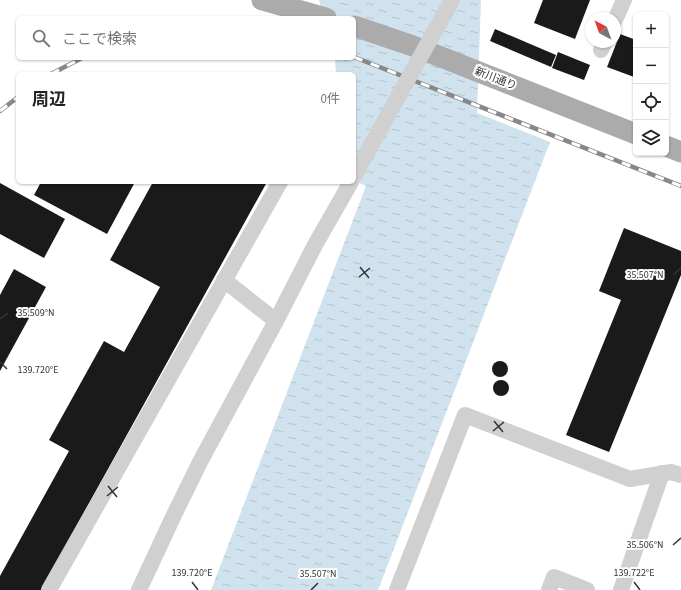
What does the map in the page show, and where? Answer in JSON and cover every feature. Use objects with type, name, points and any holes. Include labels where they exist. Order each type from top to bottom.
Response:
[{"type":"main road","points":[[262,0],[320,16]]},
{"type":"main road","name":"新川通り","points":[[356,27],[413,46],[633,133]]},
{"type":"main road","points":[[669,147],[681,152]]},
{"type":"lane","points":[[356,172],[452,0]]},
{"type":"lane","points":[[619,12],[624,0]]},
{"type":"lane","points":[[49,590],[279,184]]},
{"type":"lane","points":[[139,590],[186,490],[315,245],[349,184]]},
{"type":"lane","points":[[224,280],[276,321]]},
{"type":"lane","points":[[398,590],[465,415],[630,479],[671,472],[681,475]]},
{"type":"lane","points":[[621,590],[662,473]]},
{"type":"lane","points":[[549,590],[554,577],[587,590]]},
{"type":"water","points":[[319,0],[481,0],[477,113],[550,142],[378,590],[211,590],[366,186],[356,182],[356,72],[336,72],[335,60],[356,60],[356,16],[324,16]]},
{"type":"building","points":[[543,0],[590,0],[575,39],[534,23]]},
{"type":"building","points":[[495,29],[556,55],[551,67],[490,41]]},
{"type":"building","points":[[621,34],[633,39],[633,77],[607,67],[614,48],[621,48]]},
{"type":"building","points":[[558,52],[590,65],[584,80],[552,68]]},
{"type":"building","points":[[0,183],[65,219],[44,258],[0,234]]},
{"type":"building","points":[[40,184],[134,184],[107,234],[34,195]]},
{"type":"building","points":[[152,184],[266,184],[41,590],[0,590],[0,576],[69,451],[49,440],[104,341],[124,352],[160,287],[110,260]]},
{"type":"building","points":[[624,228],[681,251],[681,275],[609,452],[566,435],[621,300],[599,291]]},
{"type":"building","points":[[14,269],[46,287],[0,371],[0,295]]},
{"type":"building","points":[[500,361],[506,363],[508,369],[506,375],[500,377],[494,375],[492,369],[494,363]]},
{"type":"building","points":[[501,380],[507,382],[509,388],[507,394],[501,396],[495,394],[493,388],[495,382]]},
{"type":"railway","points":[[356,58],[681,186]]},
{"type":"railway","points":[[55,72],[78,60]]},
{"type":"railway","points":[[0,111],[16,99]]}]
